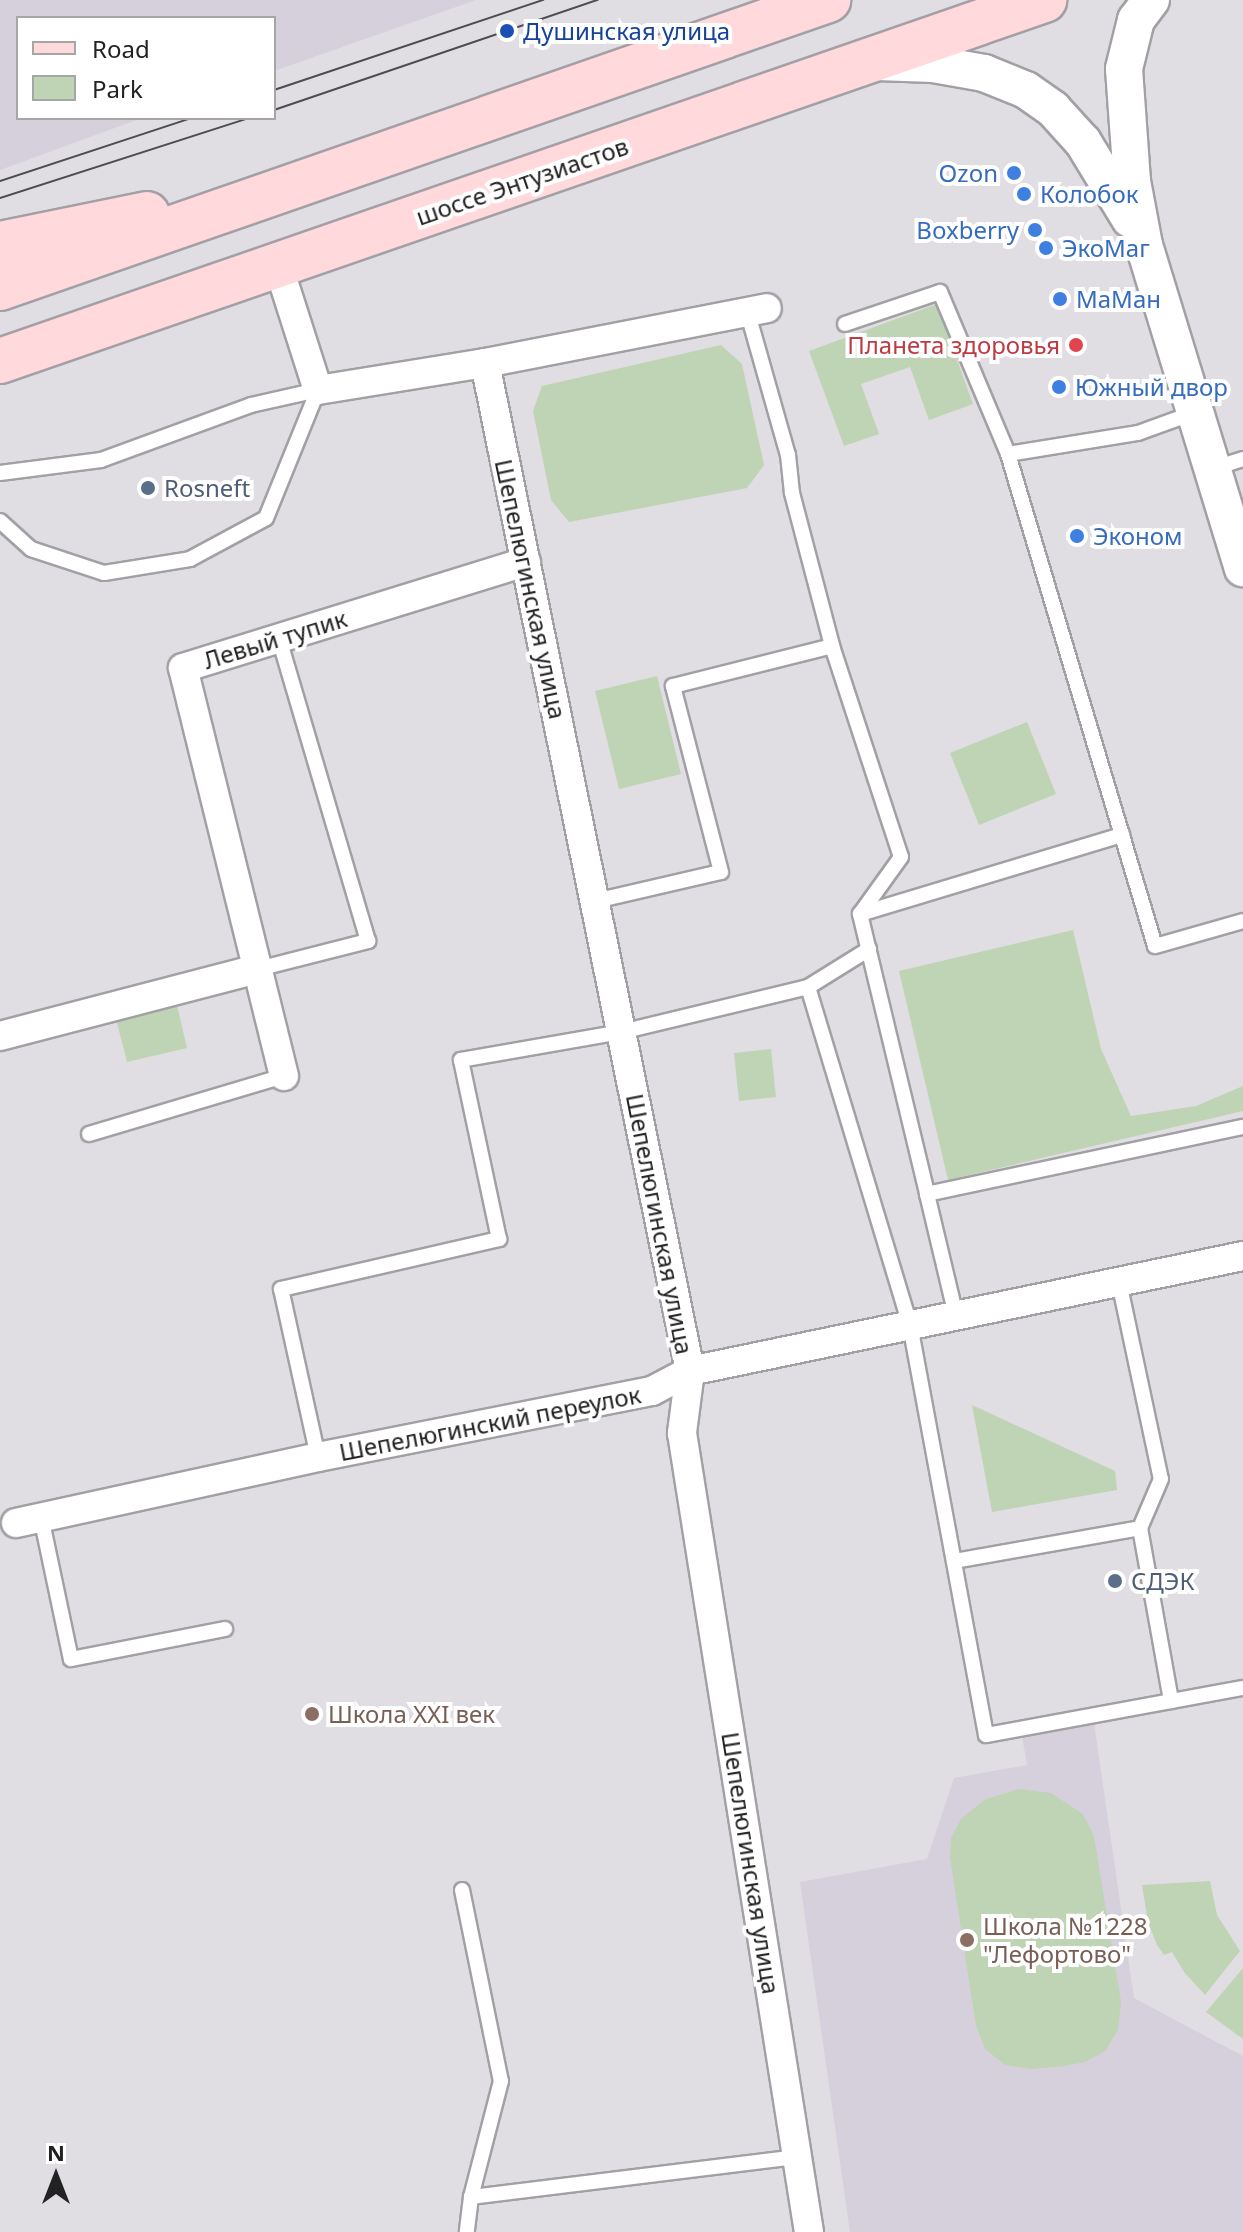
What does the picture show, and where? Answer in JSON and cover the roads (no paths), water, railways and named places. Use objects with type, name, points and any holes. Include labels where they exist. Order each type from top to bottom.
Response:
[{"type":"main road","points":[[0,288],[828,0]]},
{"type":"main road","name":"шоссе Энтузиастов","points":[[0,361],[1044,0]]},
{"type":"main road","points":[[0,244],[280,190]]},
{"type":"street","points":[[1151,0],[1136,20],[1124,69],[1125,128],[1144,245],[1196,412],[1229,464],[1243,568]]},
{"type":"street","points":[[867,62],[933,64],[984,73],[1026,90],[1053,109],[1083,142],[1113,186],[1144,245]]},
{"type":"street","points":[[278,265],[318,390],[485,363],[758,311]]},
{"type":"street","name":"Шепелюгинская улица","points":[[485,363],[690,1371],[682,1433],[809,2232]]},
{"type":"street","name":"Левый тупик","points":[[284,1076],[183,668],[526,562]]},
{"type":"street","points":[[0,1036],[258,969]]},
{"type":"street","name":"Шепелюгинский переулок","points":[[28,1520],[318,1457],[652,1391],[690,1371],[1243,1256]]},
{"type":"lane","points":[[845,324],[940,292],[1008,454],[1155,946],[1243,921]]},
{"type":"lane","points":[[758,311],[788,455],[792,493],[832,646],[901,857],[860,914]]},
{"type":"lane","points":[[0,473],[101,460],[251,405],[318,390]]},
{"type":"lane","points":[[0,521],[31,549],[104,573],[190,559],[266,518],[318,390]]},
{"type":"lane","points":[[1008,454],[1138,433],[1196,412]]},
{"type":"lane","points":[[258,969],[368,941],[279,638]]},
{"type":"lane","points":[[595,901],[721,872],[673,686],[832,646]]},
{"type":"lane","points":[[860,914],[1122,835]]},
{"type":"lane","points":[[860,914],[956,1316]]},
{"type":"lane","points":[[318,1457],[281,1289],[499,1239],[461,1060],[621,1032],[808,987],[869,949]]},
{"type":"lane","points":[[808,987],[910,1325],[986,1735],[1243,1688]]},
{"type":"lane","points":[[89,1134],[284,1076]]},
{"type":"lane","points":[[927,1194],[1243,1127]]},
{"type":"lane","points":[[1119,1282],[1161,1479],[1140,1528],[1171,1701]]},
{"type":"lane","points":[[28,1520],[71,1659],[225,1629]]},
{"type":"lane","points":[[955,1561],[1140,1528]]},
{"type":"lane","points":[[462,1890],[501,2081],[471,2197],[467,2232]]},
{"type":"lane","points":[[471,2197],[797,2157]]},
{"type":"tram line","points":[[276,89],[543,0]]},
{"type":"tram line","points":[[276,109],[598,0]]},
{"type":"tram line","points":[[0,181],[186,120]]},
{"type":"tram line","points":[[0,198],[243,120]]},
{"type":"place","name":"Душинская улица","points":[[507,31]]},
{"type":"place","name":"Ozon","points":[[1014,173]]},
{"type":"place","name":"Колобок","points":[[1024,194]]},
{"type":"place","name":"Boxberry","points":[[1035,230]]},
{"type":"place","name":"ЭкоМаг","points":[[1046,248]]},
{"type":"place","name":"МаМан","points":[[1060,299]]},
{"type":"place","name":"Планета здоровья","points":[[1076,345]]},
{"type":"place","name":"Южный двор","points":[[1059,387]]},
{"type":"place","name":"Rosneft","points":[[148,488]]},
{"type":"place","name":"Эконом","points":[[1077,536]]},
{"type":"place","name":"СДЭК","points":[[1115,1581]]},
{"type":"place","name":"Школа XXI век","points":[[312,1714]]},
{"type":"place","name":"Школа №1228 \"Лефортово\"","points":[[967,1940]]}]
